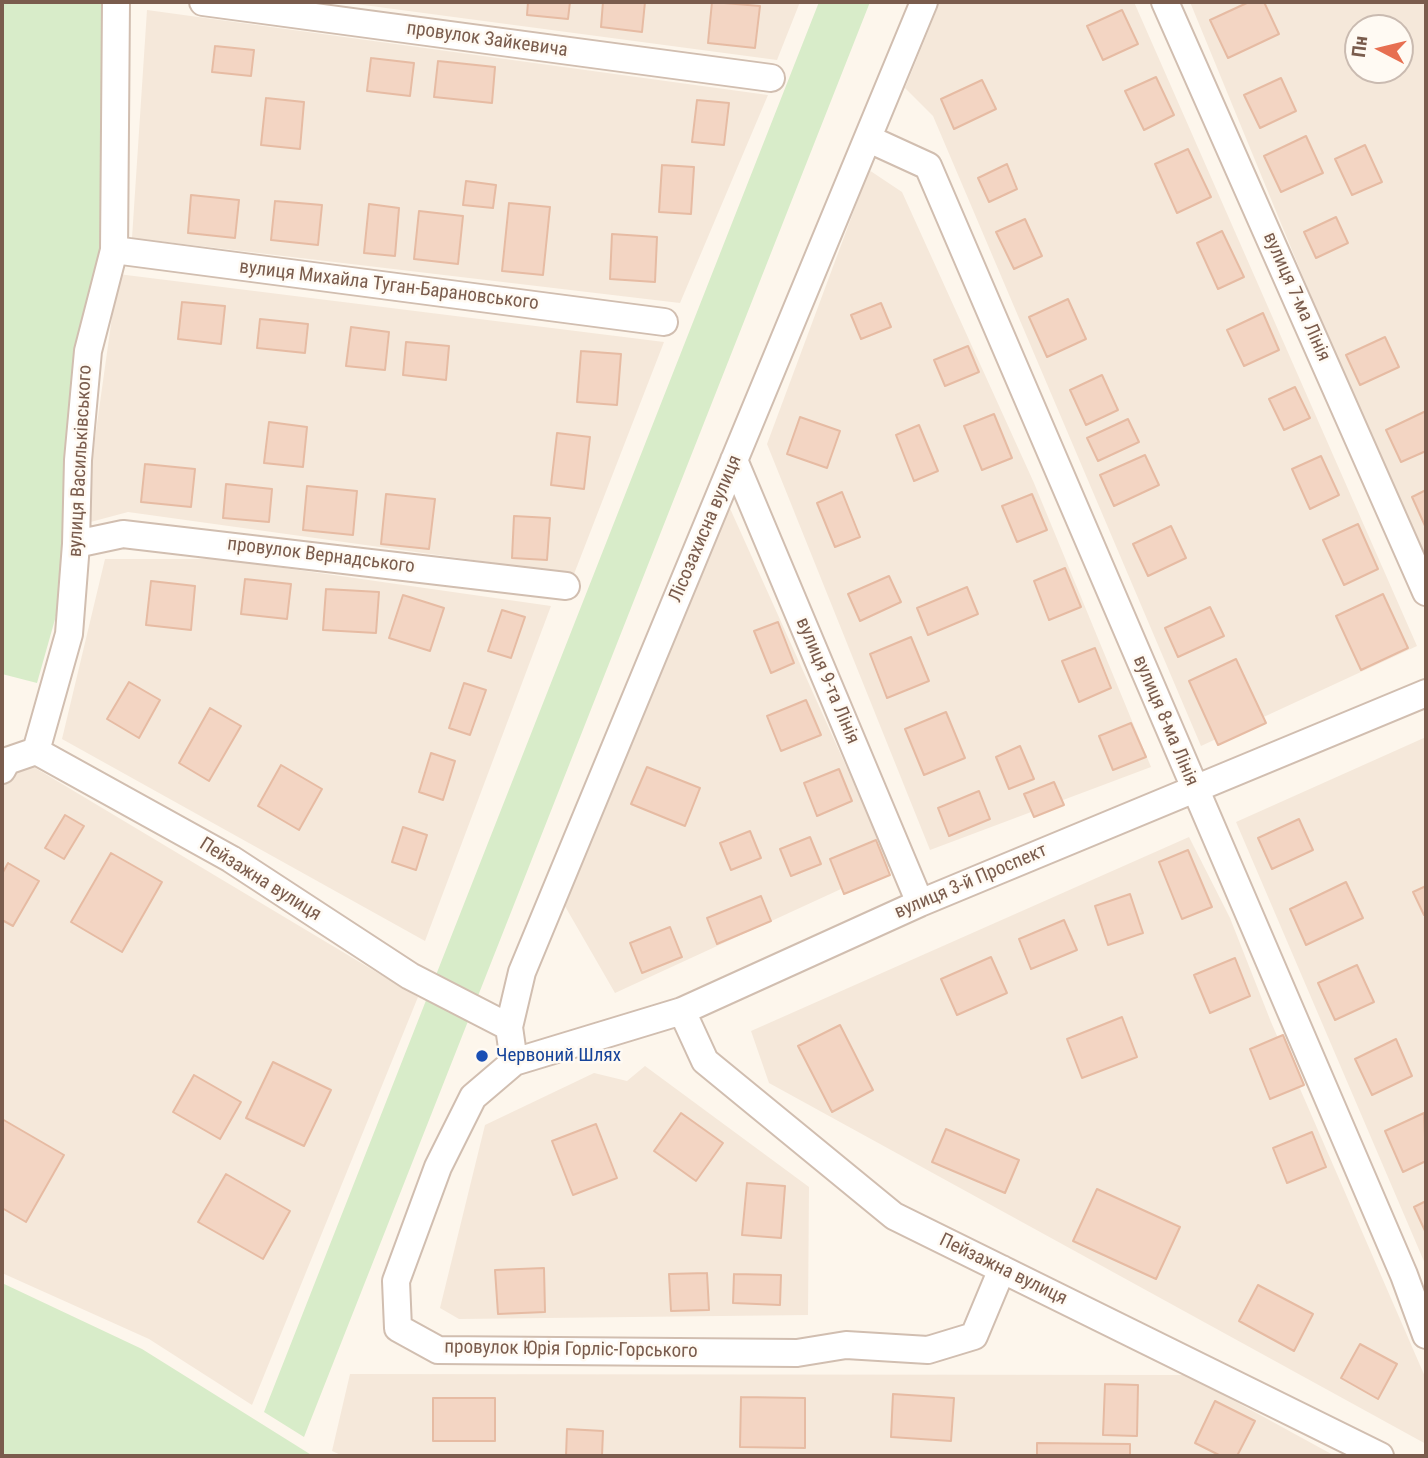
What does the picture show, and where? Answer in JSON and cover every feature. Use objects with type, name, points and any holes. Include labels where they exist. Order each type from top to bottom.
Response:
[{"type":"street","name":"вулиця Васильківського","points":[[36,751],[69,634],[76,544],[78,460],[88,351],[114,250],[116,2]]},
{"type":"street","name":"провулок Зайкевича","points":[[203,2],[771,78]]},
{"type":"street","name":"Лісозахисна вулиця","points":[[514,1062],[509,1027],[522,972],[924,2]]},
{"type":"street","name":"вулиця 7-ма Лінія","points":[[1165,2],[1426,592]]},
{"type":"street","name":"вулиця 8-ма Лінія","points":[[869,139],[928,166],[1404,1275],[1426,1335]]},
{"type":"street","name":"вулиця Михайла Туган-Барановського","points":[[114,250],[664,322]]},
{"type":"street","name":"вулиця 9-та Лінія","points":[[734,460],[920,902]]},
{"type":"street","name":"провулок Вернадського","points":[[76,544],[123,534],[566,586]]},
{"type":"street","name":"вулиця 3-й Проспект","points":[[514,1062],[682,1011],[920,902],[1426,693]]},
{"type":"street","name":"Пейзажна вулиця","points":[[36,751],[231,859],[410,976],[509,1027]]},
{"type":"street","points":[[4,766],[36,751]]},
{"type":"street","name":"Пейзажна вулиця","points":[[682,1011],[705,1061],[894,1216],[1380,1456]]},
{"type":"street","name":"провулок Юрія Горліс-Горського","points":[[514,1062],[473,1097],[438,1167],[396,1281],[398,1328],[438,1350],[797,1353],[846,1345],[928,1350],[974,1336],[1002,1269]]},
{"type":"shaded area","points":[[341,2],[800,2],[777,60]]},
{"type":"shaded area","points":[[940,2],[1134,2],[1417,646],[1201,746],[933,116],[905,88]]},
{"type":"shaded area","points":[[1190,2],[1426,2],[1426,556],[1317,311]]},
{"type":"shaded area","points":[[147,10],[768,95],[680,303],[132,238]]},
{"type":"shaded area","points":[[869,170],[902,192],[1034,483],[1151,767],[930,850],[767,444]]},
{"type":"shaded area","points":[[118,274],[664,342],[574,574],[128,512],[83,524]]},
{"type":"shaded area","points":[[728,504],[891,866],[615,993],[562,901]]},
{"type":"shaded area","points":[[105,559],[221,559],[551,606],[425,941],[62,739]]},
{"type":"shaded area","points":[[1426,737],[1426,1266],[1236,822]]},
{"type":"shaded area","points":[[2,748],[418,997],[252,1405],[149,1339],[2,1273]]},
{"type":"shaded area","points":[[1189,837],[1230,918],[1271,1022],[1426,1379],[1426,1444],[769,1083],[751,1031]]},
{"type":"shaded area","points":[[645,1066],[809,1187],[808,1315],[459,1319],[440,1308],[485,1125],[594,1073],[627,1081]]},
{"type":"shaded area","points":[[350,1374],[1187,1375],[1335,1456],[343,1456],[332,1451]]},
{"type":"green space","points":[[2,2],[105,2],[101,251],[63,591],[37,683],[2,674]]},
{"type":"green space","points":[[819,2],[870,2],[304,1437],[264,1412]]},
{"type":"green space","points":[[2,1283],[142,1349],[313,1456],[2,1456]]},
{"type":"building","points":[[528,2],[570,2],[568,19],[527,15]]},
{"type":"building","points":[[603,2],[645,2],[642,32],[601,27]]},
{"type":"building","points":[[712,2],[760,6],[755,48],[708,43]]},
{"type":"building","points":[[1249,2],[1264,2],[1279,34],[1228,58],[1210,20]]},
{"type":"building","points":[[1122,10],[1138,44],[1103,60],[1087,26]]},
{"type":"building","points":[[215,46],[254,50],[251,76],[212,72]]},
{"type":"building","points":[[371,58],[414,63],[410,96],[367,91]]},
{"type":"building","points":[[438,61],[495,67],[492,103],[434,97]]},
{"type":"building","points":[[1156,77],[1174,115],[1144,130],[1125,91]]},
{"type":"building","points":[[1281,78],[1296,111],[1260,128],[1244,95]]},
{"type":"building","points":[[982,80],[996,109],[954,129],[941,99]]},
{"type":"building","points":[[266,98],[304,102],[300,149],[261,145]]},
{"type":"building","points":[[697,100],[729,103],[724,145],[692,142]]},
{"type":"building","points":[[1306,136],[1323,173],[1281,192],[1264,156]]},
{"type":"building","points":[[1365,145],[1382,182],[1352,195],[1335,159]]},
{"type":"building","points":[[1188,149],[1211,197],[1177,213],[1155,164]]},
{"type":"building","points":[[1007,164],[1017,189],[989,202],[978,178]]},
{"type":"building","points":[[662,165],[694,167],[691,214],[659,212]]},
{"type":"building","points":[[466,181],[496,185],[493,208],[463,205]]},
{"type":"building","points":[[191,195],[239,200],[235,238],[188,233]]},
{"type":"building","points":[[275,201],[322,205],[318,245],[271,240]]},
{"type":"building","points":[[509,203],[550,207],[543,275],[502,271]]},
{"type":"building","points":[[369,204],[399,208],[395,256],[364,253]]},
{"type":"building","points":[[419,211],[463,216],[458,264],[414,259]]},
{"type":"building","points":[[1336,217],[1348,243],[1316,258],[1304,232]]},
{"type":"building","points":[[1025,219],[1042,256],[1014,269],[996,232]]},
{"type":"building","points":[[1222,231],[1244,277],[1218,289],[1197,243]]},
{"type":"building","points":[[612,234],[657,237],[655,282],[610,279]]},
{"type":"building","points":[[1068,299],[1086,339],[1047,357],[1029,317]]},
{"type":"building","points":[[182,302],[225,306],[221,344],[178,339]]},
{"type":"building","points":[[881,303],[891,327],[861,339],[851,315]]},
{"type":"building","points":[[1263,313],[1279,350],[1244,366],[1227,330]]},
{"type":"building","points":[[260,319],[308,324],[305,353],[257,348]]},
{"type":"building","points":[[351,327],[389,332],[385,370],[346,366]]},
{"type":"building","points":[[1385,337],[1399,367],[1360,385],[1346,355]]},
{"type":"building","points":[[406,342],[449,346],[446,380],[403,375]]},
{"type":"building","points":[[968,346],[979,372],[945,386],[934,360]]},
{"type":"building","points":[[581,351],[621,354],[617,405],[577,402]]},
{"type":"building","points":[[1102,375],[1118,410],[1086,425],[1070,390]]},
{"type":"building","points":[[1295,387],[1310,418],[1284,430],[1269,399]]},
{"type":"building","points":[[1426,411],[1426,451],[1401,462],[1386,430]]},
{"type":"building","points":[[994,414],[1012,458],[982,470],[964,426]]},
{"type":"building","points":[[800,417],[840,431],[827,468],[787,454]]},
{"type":"building","points":[[1128,419],[1139,442],[1098,461],[1087,438]]},
{"type":"building","points":[[269,422],[307,427],[303,467],[264,463]]},
{"type":"building","points":[[919,425],[938,471],[914,481],[896,435]]},
{"type":"building","points":[[557,433],[590,437],[584,489],[551,485]]},
{"type":"building","points":[[1145,455],[1159,485],[1114,506],[1100,475]]},
{"type":"building","points":[[1321,456],[1339,495],[1310,509],[1292,469]]},
{"type":"building","points":[[145,464],[195,469],[191,507],[141,502]]},
{"type":"building","points":[[226,484],[272,489],[269,522],[223,518]]},
{"type":"building","points":[[307,486],[357,491],[353,535],[303,530]]},
{"type":"building","points":[[1426,490],[1426,528],[1412,497]]},
{"type":"building","points":[[842,492],[860,537],[835,547],[817,503]]},
{"type":"building","points":[[386,494],[435,499],[429,549],[381,544]]},
{"type":"building","points":[[1032,494],[1047,530],[1017,542],[1002,506]]},
{"type":"building","points":[[514,516],[550,518],[547,560],[512,558]]},
{"type":"building","points":[[1358,524],[1378,569],[1344,585],[1323,540]]},
{"type":"building","points":[[1171,526],[1186,558],[1148,576],[1133,544]]},
{"type":"building","points":[[1065,568],[1081,607],[1049,620],[1034,581]]},
{"type":"building","points":[[889,576],[901,602],[860,621],[848,594]]},
{"type":"building","points":[[245,579],[291,584],[287,619],[241,614]]},
{"type":"building","points":[[151,581],[195,586],[191,630],[146,625]]},
{"type":"building","points":[[967,587],[978,614],[928,635],[917,608]]},
{"type":"building","points":[[326,589],[379,592],[376,633],[323,630]]},
{"type":"building","points":[[1383,594],[1408,648],[1361,670],[1336,616]]},
{"type":"building","points":[[403,595],[444,608],[430,651],[389,638]]},
{"type":"building","points":[[1210,607],[1224,636],[1178,657],[1165,628]]},
{"type":"building","points":[[502,610],[525,617],[511,658],[488,651]]},
{"type":"building","points":[[778,622],[794,663],[771,673],[754,631]]},
{"type":"building","points":[[911,637],[929,681],[887,698],[870,654]]},
{"type":"building","points":[[1095,648],[1111,688],[1079,702],[1062,661]]},
{"type":"building","points":[[1236,659],[1266,723],[1218,745],[1189,681]]},
{"type":"building","points":[[129,682],[160,700],[139,738],[107,719]]},
{"type":"building","points":[[464,683],[486,690],[470,735],[449,728]]},
{"type":"building","points":[[806,700],[821,735],[781,751],[767,716]]},
{"type":"building","points":[[210,708],[241,726],[209,781],[179,763]]},
{"type":"building","points":[[946,712],[965,758],[924,775],[905,729]]},
{"type":"building","points":[[1131,723],[1146,757],[1113,770],[1099,736]]},
{"type":"building","points":[[1020,746],[1034,779],[1009,789],[996,757]]},
{"type":"building","points":[[431,753],[455,761],[443,800],[419,792]]},
{"type":"building","points":[[281,765],[322,789],[299,830],[258,806]]},
{"type":"building","points":[[647,767],[700,788],[685,826],[631,804]]},
{"type":"building","points":[[839,769],[852,801],[817,816],[804,783]]},
{"type":"building","points":[[1054,782],[1064,805],[1034,817],[1024,794]]},
{"type":"building","points":[[979,791],[990,819],[949,836],[938,808]]},
{"type":"building","points":[[65,815],[84,826],[64,859],[45,848]]},
{"type":"building","points":[[1299,819],[1313,850],[1272,869],[1258,838]]},
{"type":"building","points":[[403,827],[427,835],[416,870],[392,862]]},
{"type":"building","points":[[750,831],[761,858],[731,870],[720,843]]},
{"type":"building","points":[[810,837],[821,864],[791,876],[780,849]]},
{"type":"building","points":[[876,840],[890,875],[844,894],[830,859]]},
{"type":"building","points":[[1188,850],[1212,907],[1182,919],[1159,862]]},
{"type":"building","points":[[111,853],[162,882],[122,952],[71,922]]},
{"type":"building","points":[[8,863],[39,881],[13,926],[2,920],[2,874]]},
{"type":"building","points":[[1346,882],[1363,918],[1306,945],[1290,909]]},
{"type":"building","points":[[1426,886],[1426,914],[1424,915],[1413,892]]},
{"type":"building","points":[[1130,894],[1143,933],[1108,945],[1095,906]]},
{"type":"building","points":[[761,896],[771,921],[717,944],[707,918]]},
{"type":"building","points":[[1064,920],[1077,950],[1031,969],[1019,939]]},
{"type":"building","points":[[670,927],[682,957],[642,973],[630,943]]},
{"type":"building","points":[[991,957],[1007,993],[957,1015],[941,979]]},
{"type":"building","points":[[1235,958],[1250,996],[1210,1013],[1194,975]]},
{"type":"building","points":[[1357,965],[1374,1002],[1335,1020],[1318,983]]},
{"type":"building","points":[[1122,1017],[1137,1057],[1082,1078],[1067,1039]]},
{"type":"building","points":[[840,1025],[873,1090],[832,1112],[798,1046]]},
{"type":"building","points":[[1283,1035],[1304,1085],[1270,1099],[1250,1049]]},
{"type":"building","points":[[1396,1039],[1412,1076],[1372,1095],[1355,1059]]},
{"type":"building","points":[[273,1062],[331,1090],[304,1146],[246,1118]]},
{"type":"building","points":[[194,1075],[241,1102],[220,1139],[173,1112]]},
{"type":"building","points":[[681,1113],[723,1143],[696,1181],[654,1151]]},
{"type":"building","points":[[1424,1113],[1426,1161],[1403,1172],[1385,1131]]},
{"type":"building","points":[[2,1119],[64,1155],[26,1222],[2,1208]]},
{"type":"building","points":[[596,1124],[617,1178],[573,1195],[552,1141]]},
{"type":"building","points":[[946,1129],[1019,1160],[1005,1193],[932,1162]]},
{"type":"building","points":[[1312,1132],[1326,1167],[1287,1183],[1273,1148]]},
{"type":"building","points":[[226,1174],[290,1211],[263,1259],[198,1222]]},
{"type":"building","points":[[747,1183],[785,1186],[781,1238],[742,1235]]},
{"type":"building","points":[[1097,1189],[1180,1227],[1156,1279],[1073,1241]]},
{"type":"building","points":[[1426,1201],[1426,1233],[1414,1207]]},
{"type":"building","points":[[544,1268],[545,1312],[498,1314],[495,1270]]},
{"type":"building","points":[[707,1273],[709,1310],[671,1311],[669,1274]]},
{"type":"building","points":[[734,1274],[781,1275],[780,1305],[733,1303]]},
{"type":"building","points":[[1258,1285],[1313,1314],[1294,1351],[1239,1321]]},
{"type":"building","points":[[1360,1344],[1397,1364],[1378,1399],[1341,1378]]},
{"type":"building","points":[[1105,1384],[1138,1385],[1137,1436],[1103,1435]]},
{"type":"building","points":[[893,1394],[954,1398],[951,1441],[891,1437]]},
{"type":"building","points":[[741,1397],[805,1398],[805,1448],[740,1447]]},
{"type":"building","points":[[433,1398],[495,1398],[495,1441],[433,1441]]},
{"type":"building","points":[[1215,1401],[1255,1421],[1237,1456],[1221,1456],[1195,1443]]},
{"type":"building","points":[[567,1429],[603,1431],[602,1456],[566,1456]]},
{"type":"building","points":[[1037,1443],[1130,1444],[1130,1456],[1037,1456]]},
{"type":"place","name":"Червоний Шлях","points":[[482,1056]]}]
